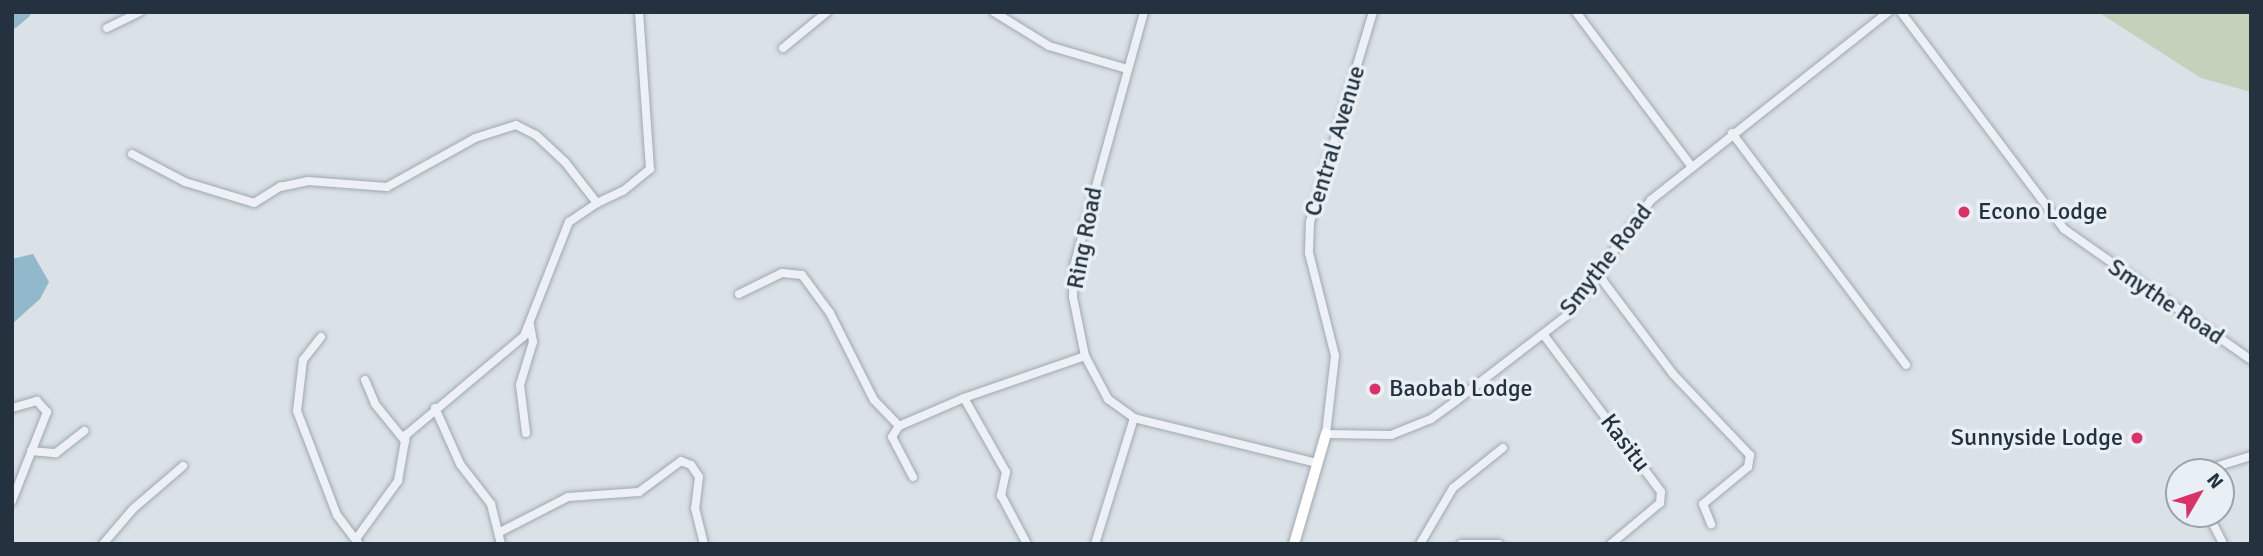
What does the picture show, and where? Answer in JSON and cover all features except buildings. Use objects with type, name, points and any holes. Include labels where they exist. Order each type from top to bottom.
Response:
[{"type":"street","points":[[107,28],[140,12]]},
{"type":"street","points":[[321,337],[303,360],[297,411],[337,515],[358,541],[398,481],[405,441],[414,424],[515,346],[530,325],[569,222],[597,203],[622,191],[650,169],[639,12]]},
{"type":"street","points":[[783,48],[827,12]]},
{"type":"street","points":[[994,12],[1049,46],[1127,69]]},
{"type":"street","name":"Ring Road","points":[[1144,12],[1074,266],[1073,297],[1085,356],[1108,399],[1134,418],[1317,463]]},
{"type":"street","name":"Central Avenue","points":[[1326,435],[1335,356],[1311,265],[1309,230],[1373,12]]},
{"type":"street","points":[[1576,12],[1690,166]]},
{"type":"street","name":"Smythe Road","points":[[1326,435],[1376,437],[1406,430],[1431,419],[1566,316],[1651,200],[1690,166],[1888,12]]},
{"type":"street","name":"Smythe Road","points":[[1901,12],[2064,229],[2251,360]]},
{"type":"street","points":[[132,154],[185,183],[254,203],[280,187],[308,181],[387,187],[475,138],[516,125],[536,135],[565,162],[597,203]]},
{"type":"street","points":[[1732,133],[1906,365]]},
{"type":"street","points":[[739,294],[782,273],[802,275],[830,313],[874,400],[899,426]]},
{"type":"street","points":[[1597,273],[1673,374],[1750,455],[1748,467],[1703,504],[1711,524]]},
{"type":"street","points":[[526,433],[520,385],[533,342],[530,325]]},
{"type":"street","name":"Kasitu","points":[[1543,334],[1661,492],[1660,503],[1611,544]]},
{"type":"street","points":[[913,477],[892,437],[899,426],[964,398],[1085,356]]},
{"type":"street","points":[[365,380],[375,404],[405,441]]},
{"type":"street","points":[[964,398],[1006,471],[1000,495],[1027,544]]},
{"type":"street","points":[[12,408],[28,400],[45,406],[46,418],[12,501]]},
{"type":"street","points":[[435,408],[460,464],[491,504],[501,544]]},
{"type":"street","points":[[1095,544],[1134,418]]},
{"type":"street","points":[[31,451],[56,453],[84,431]]},
{"type":"street","points":[[1294,544],[1326,435]]},
{"type":"street","points":[[1420,544],[1453,488],[1503,448]]},
{"type":"street","points":[[500,532],[568,497],[639,492],[681,461],[691,465],[699,477],[695,508],[704,544]]},
{"type":"street","points":[[103,544],[133,509],[183,466]]},
{"type":"street","points":[[2211,544],[2220,540]]},
{"type":"street","points":[[1461,544],[1499,544]]},
{"type":"green space","points":[[2098,12],[2251,12],[2251,92],[2201,78]]},
{"type":"water","points":[[33,254],[49,282],[40,299],[12,324],[12,259]]},
{"type":"waterway","points":[[12,22],[24,12]]},
{"type":"place","name":"Econo Lodge","points":[[1964,212]]},
{"type":"place","name":"Baobab Lodge","points":[[1375,389]]},
{"type":"place","name":"Sunnyside Lodge","points":[[2137,438]]}]
